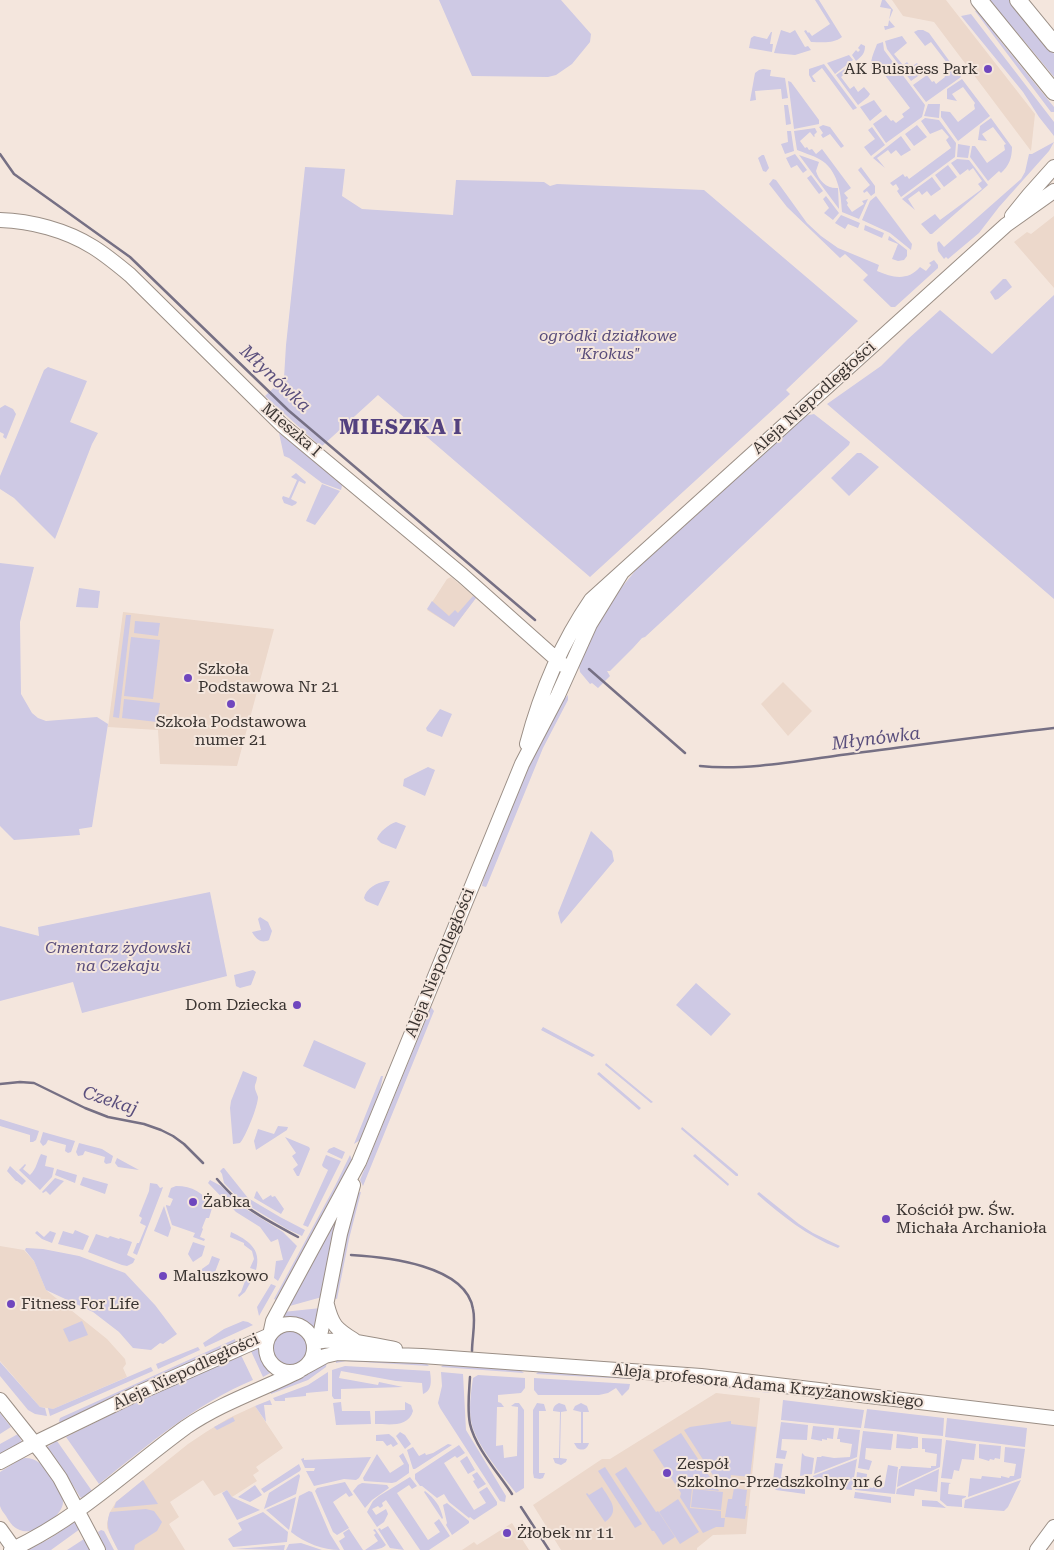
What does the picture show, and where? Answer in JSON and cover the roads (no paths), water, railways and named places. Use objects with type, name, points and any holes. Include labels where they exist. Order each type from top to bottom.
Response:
[{"type":"main road","points":[[979,0],[1054,92]]},
{"type":"main road","points":[[1018,0],[1054,44]]},
{"type":"street","name":"Aleja Niepodległości","points":[[1006,225],[1019,206],[1054,167]]},
{"type":"street","name":"Aleja Niepodległości","points":[[522,764],[531,728],[556,659],[591,600],[1006,225],[1054,190]]},
{"type":"street","name":"Mieszka I","points":[[0,220],[28,224],[62,233],[91,246],[116,263],[282,425],[462,575],[569,670]]},
{"type":"street","name":"Aleja Niepodległości","points":[[0,1462],[134,1395],[270,1335],[273,1321],[359,1162],[522,764],[540,731],[590,624],[622,572]]},
{"type":"street","name":"Aleja Niepodległości","points":[[314,1342],[321,1332],[340,1234],[359,1162]]},
{"type":"street","points":[[326,1303],[331,1320],[343,1334],[354,1340]]},
{"type":"street","points":[[0,1529],[14,1550],[78,1510],[150,1454],[202,1417],[236,1399],[302,1369],[314,1354],[314,1342],[308,1331],[303,1328],[294,1324],[283,1325],[274,1330],[270,1335],[266,1345],[266,1352],[272,1364],[285,1372],[302,1369]]},
{"type":"street","name":"Aleja profesora Adama Krzyżanowskiego","points":[[314,1342],[354,1340],[422,1356]]},
{"type":"street","name":"Aleja profesora Adama Krzyżanowskiego","points":[[302,1369],[325,1356],[338,1353],[422,1356],[701,1376],[1054,1418]]},
{"type":"street","points":[[0,1400],[35,1443],[60,1478],[98,1550]]},
{"type":"street","points":[[1037,1550],[1054,1527]]},
{"type":"waterway","name":"Młynówka","points":[[0,154],[14,174],[130,257],[288,410],[535,620]]},
{"type":"waterway","name":"Młynówka","points":[[589,669],[685,753]]},
{"type":"waterway","name":"Młynówka","points":[[700,766],[770,765],[1054,728]]},
{"type":"waterway","name":"Czekaj","points":[[0,1084],[34,1083],[108,1117],[144,1124],[161,1130],[184,1144],[203,1163]]},
{"type":"waterway","name":"Czekaj","points":[[217,1179],[248,1208],[298,1237]]},
{"type":"waterway","name":"Czekaj","points":[[351,1255],[384,1258],[423,1266],[441,1273],[456,1282],[467,1294],[473,1309],[472,1351]]},
{"type":"waterway","name":"Czekaj","points":[[470,1377],[468,1401],[470,1424],[473,1433],[482,1451],[512,1494]]},
{"type":"waterway","name":"Czekaj","points":[[521,1507],[549,1550]]},
{"type":"place","name":"AK Buisness Park","points":[[988,69]]},
{"type":"place","name":"Szkoła Podstawowa Nr 21","points":[[188,678]]},
{"type":"place","name":"Szkoła Podstawowa numer 21","points":[[231,704]]},
{"type":"place","name":"Dom Dziecka","points":[[297,1005]]},
{"type":"place","name":"Żabka","points":[[193,1202]]},
{"type":"place","name":"Kościół pw. Św. Michała Archanioła","points":[[886,1219]]},
{"type":"place","name":"Maluszkowo","points":[[163,1276]]},
{"type":"place","name":"Fitness For Life","points":[[11,1304]]},
{"type":"place","name":"Zespół Szkolno-Przedszkolny nr 6","points":[[667,1473]]},
{"type":"place","name":"Żłobek nr 11","points":[[507,1533]]},
{"type":"district","name":"MIESZKA I","points":[[401,428]]},
{"type":"park label","name":"ogródki działkowe \"Krokus\"","points":[[608,345]]},
{"type":"park label","name":"Cmentarz żydowski na Czekaju","points":[[118,957]]}]
